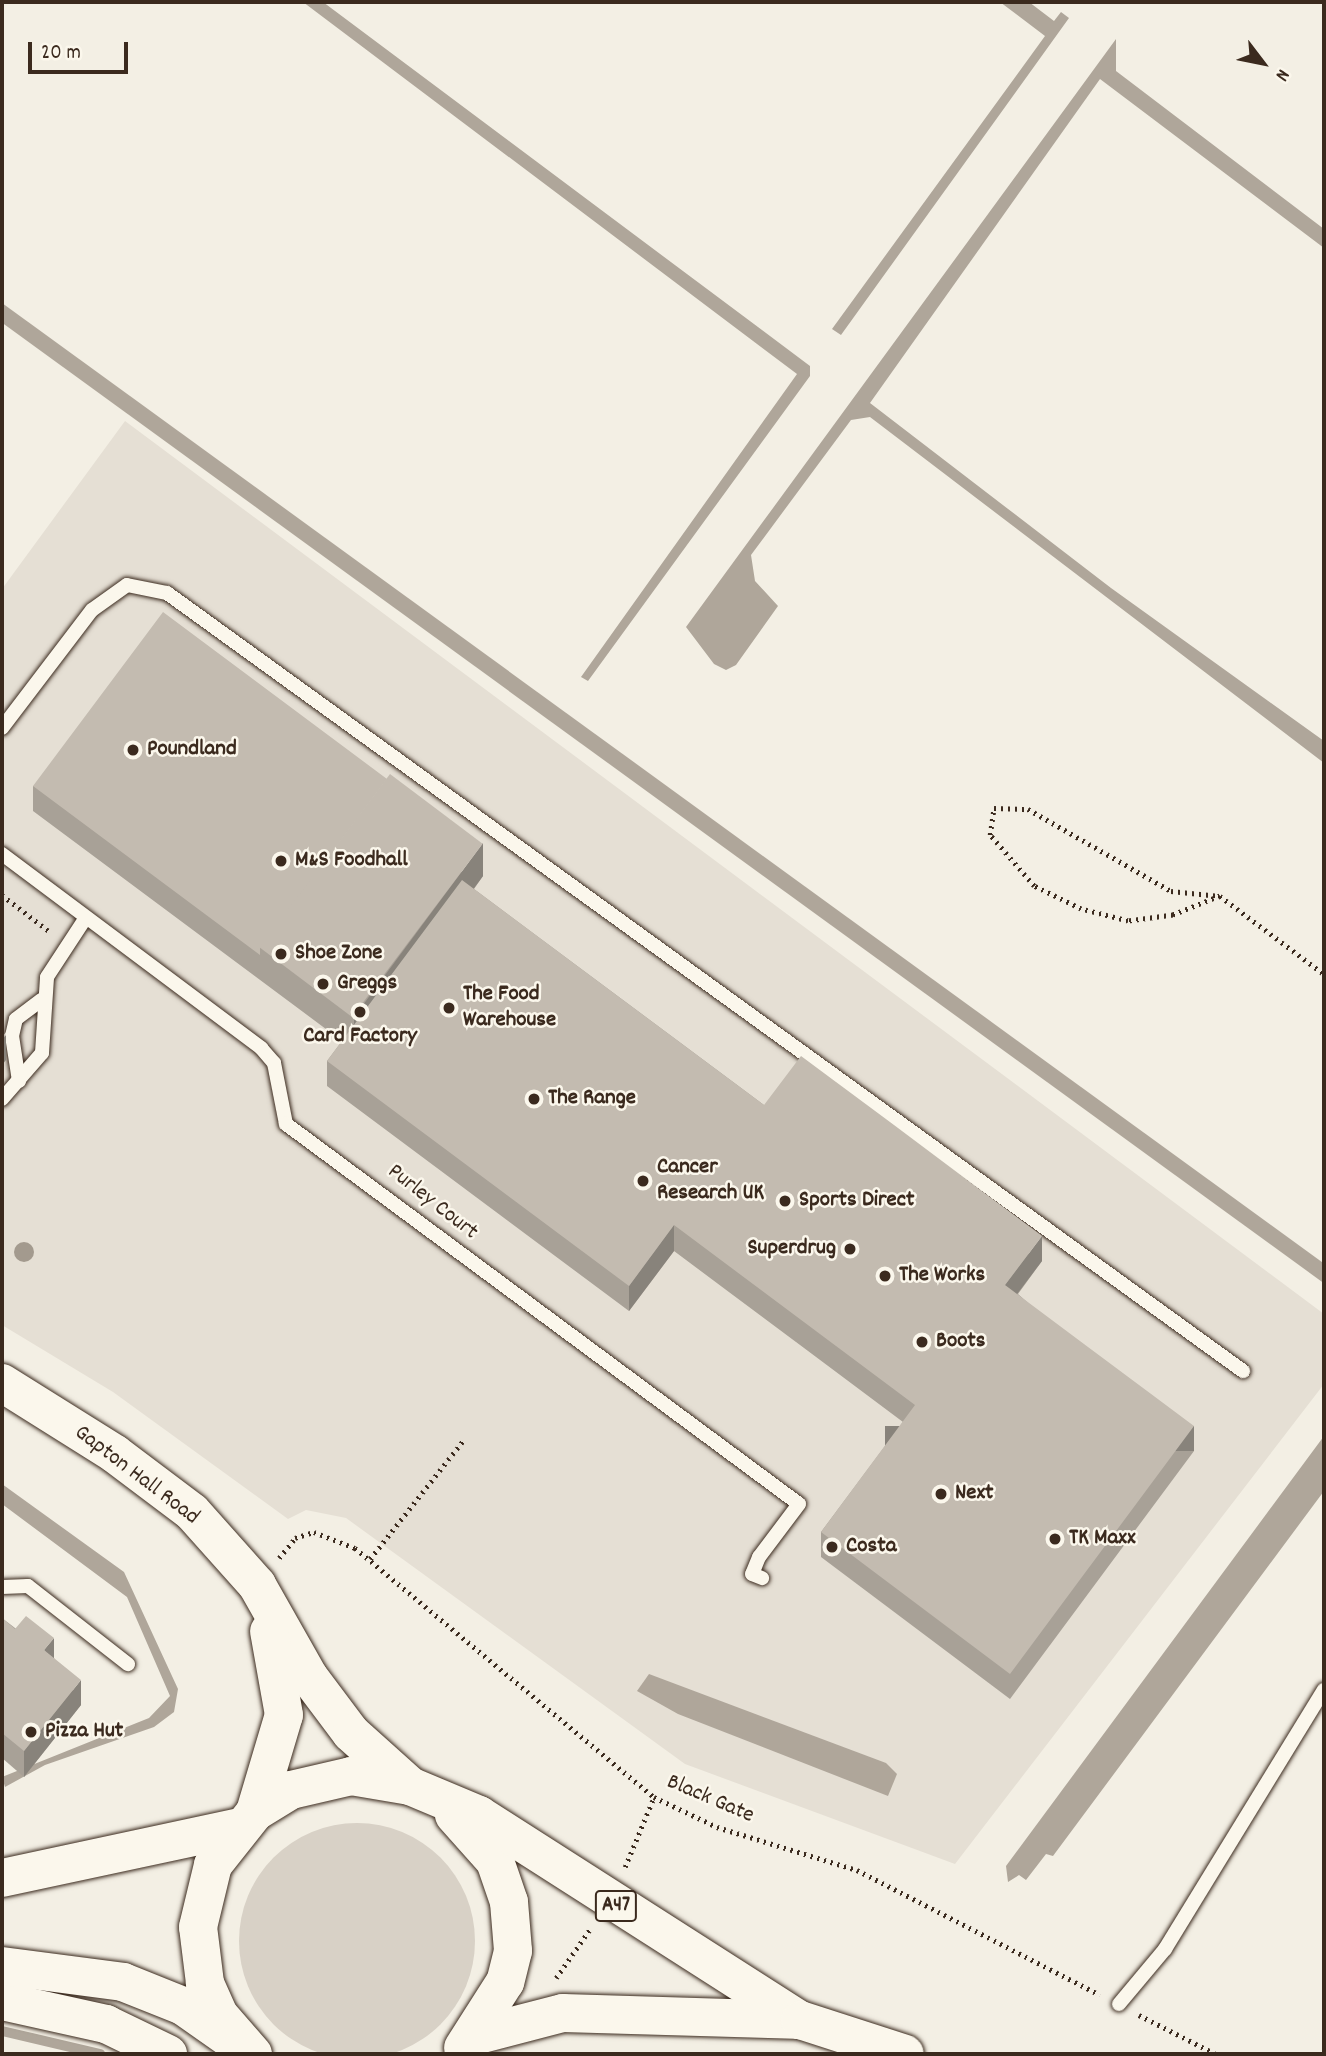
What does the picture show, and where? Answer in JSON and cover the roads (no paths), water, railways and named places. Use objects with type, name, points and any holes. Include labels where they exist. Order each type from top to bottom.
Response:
[{"type":"main road","name":"Gapton Hall Road","points":[[2,1383],[115,1454],[192,1512],[257,1585],[309,1677],[351,1733],[420,1791],[475,1832],[495,1861],[509,1902],[513,1951],[505,1982],[465,2045]]},
{"type":"main road","name":"Gapton Hall Road","points":[[248,1820],[284,1715],[278,1663],[257,1585]]},
{"type":"main road","points":[[252,2054],[219,2015],[205,1983],[198,1927],[213,1865],[248,1820],[291,1790],[351,1776],[420,1791]]},
{"type":"main road","name":"A47","points":[[420,1791],[479,1815],[800,2020],[905,2054]]},
{"type":"main road","points":[[2,1878],[248,1820]]},
{"type":"main road","points":[[2,1966],[123,1982],[183,2006],[252,2054]]},
{"type":"main road","points":[[2,2001],[106,2024],[168,2054]]},
{"type":"main road","name":"A47","points":[[465,2045],[563,2013],[800,2020]]},
{"type":"lane","points":[[2,728],[92,610],[127,585],[167,593],[1243,1371]]},
{"type":"lane","name":"Purley Court","points":[[2,854],[85,919],[261,1048],[274,1063],[286,1124],[799,1504],[759,1557],[752,1574],[762,1578]]},
{"type":"lane","points":[[2,1099],[42,1053],[41,1000],[52,963],[85,919]]},
{"type":"lane","points":[[19,1081],[12,1036],[16,1019],[41,1000]]},
{"type":"lane","points":[[2,1587],[28,1586],[128,1664]]},
{"type":"lane","points":[[1119,2004],[1165,1949],[1324,1690]]},
{"type":"waterway","points":[[2,2031],[100,2054]]},
{"type":"place","name":"Poundland","points":[[133,750]]},
{"type":"place","name":"M&S Foodhall","points":[[281,861]]},
{"type":"place","name":"Shoe Zone","points":[[281,954]]},
{"type":"place","name":"Greggs","points":[[323,984]]},
{"type":"place","name":"The Food Warehouse","points":[[449,1008]]},
{"type":"place","name":"Card Factory","points":[[360,1012]]},
{"type":"place","name":"The Range","points":[[534,1099]]},
{"type":"place","name":"Cancer Research UK","points":[[643,1181]]},
{"type":"place","name":"Sports Direct","points":[[785,1201]]},
{"type":"place","name":"Superdrug","points":[[850,1249]]},
{"type":"place","name":"The Works","points":[[885,1276]]},
{"type":"place","name":"Boots","points":[[922,1342]]},
{"type":"place","name":"Next","points":[[941,1494]]},
{"type":"place","name":"TK Maxx","points":[[1055,1539]]},
{"type":"place","name":"Costa","points":[[832,1547]]},
{"type":"place","name":"Pizza Hut","points":[[31,1732]]}]
